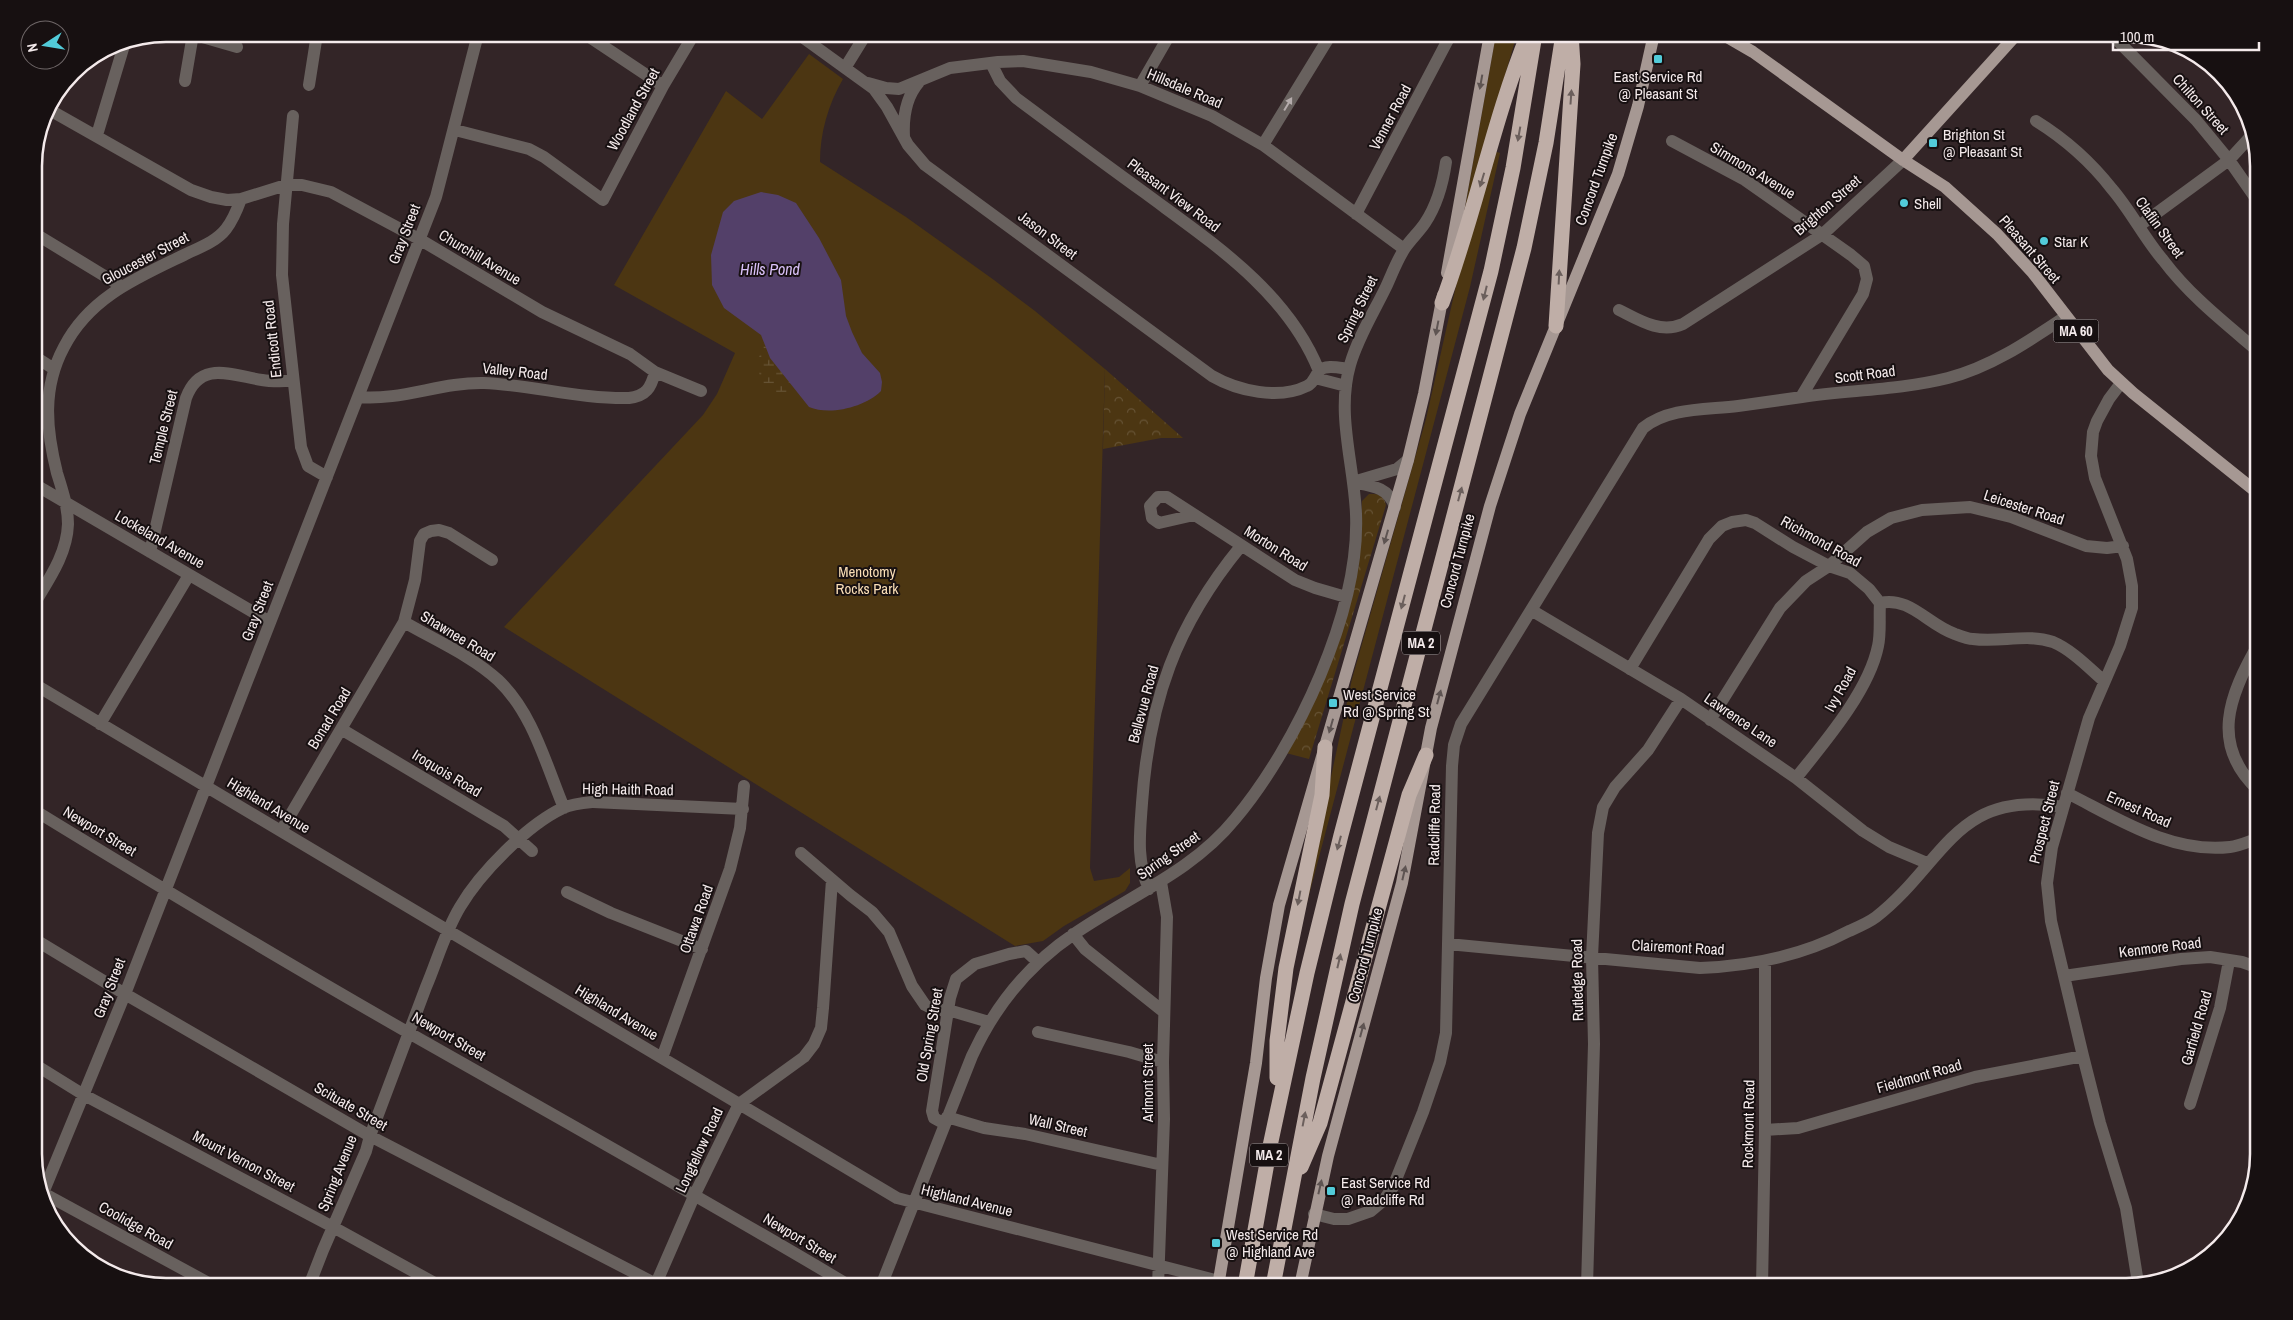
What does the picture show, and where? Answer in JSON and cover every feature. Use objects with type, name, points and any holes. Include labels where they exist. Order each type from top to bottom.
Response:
[{"type":"highway","points":[[1442,303],[1458,259],[1515,65],[1525,42]]},
{"type":"highway","name":"MA 2","points":[[1246,1278],[1277,1112],[1332,870],[1490,271],[1513,168],[1534,42]]},
{"type":"highway","name":"Concord Turnpike","points":[[1274,1278],[1318,1052],[1352,904],[1524,248],[1546,144],[1562,42]]},
{"type":"highway","points":[[1556,326],[1574,64],[1572,42]]},
{"type":"highway","points":[[1277,1112],[1277,1041],[1285,974],[1322,795],[1325,747]]},
{"type":"highway","points":[[1290,1194],[1320,1123],[1409,795],[1426,755]]},
{"type":"main road","points":[[1219,1278],[1256,1063],[1275,924],[1395,507],[1424,394],[1489,42]]},
{"type":"main road","name":"Concord Turnpike","points":[[1302,1278],[1330,1147],[1402,883],[1436,710],[1498,478],[1520,414],[1618,174],[1638,106],[1652,42]]},
{"type":"main road","name":"Pleasant Street","points":[[1736,42],[1753,52],[1902,160],[1945,187],[1997,234],[2033,273],[2097,358],[2121,383],[2250,487]]},
{"type":"main road","name":"Pleasant Street","points":[[1743,42],[1753,52]]},
{"type":"main road","name":"Brighton Street","points":[[1902,160],[2010,42]]},
{"type":"street","points":[[1140,86],[1165,42]]},
{"type":"street","points":[[1263,145],[1326,42]]},
{"type":"street","name":"Venner Road","points":[[1356,214],[1447,42]]},
{"type":"street","name":"Chilton Street","points":[[2119,42],[2174,96],[2229,160],[2250,190]]},
{"type":"street","points":[[185,81],[191,43]]},
{"type":"street","points":[[223,43],[237,47]]},
{"type":"street","points":[[309,85],[316,43]]},
{"type":"street","name":"Gray Street","points":[[47,1184],[124,994],[420,240],[440,185],[476,43]]},
{"type":"street","points":[[598,43],[664,86]]},
{"type":"street","name":"Woodland Street","points":[[455,130],[518,145],[533,151],[602,200],[689,43]]},
{"type":"street","name":"Jason Street","points":[[810,43],[866,82],[884,103],[905,141],[925,165],[1218,380],[1247,390],[1270,392],[1302,388],[1308,385],[1317,374],[1332,367],[1349,369]]},
{"type":"street","points":[[845,68],[861,43]]},
{"type":"street","points":[[97,135],[123,50]]},
{"type":"street","name":"Hillsdale Road","points":[[866,82],[895,89],[944,70],[992,62],[1023,61],[1091,72],[1140,86],[1212,116],[1263,145],[1404,250]]},
{"type":"street","name":"Pleasant View Road","points":[[992,62],[1000,81],[1016,98],[1180,219],[1252,277],[1296,329],[1317,374]]},
{"type":"street","points":[[905,141],[907,107],[910,96],[919,81]]},
{"type":"street","name":"Churchill Avenue","points":[[55,113],[191,190],[211,197],[241,199],[286,186],[302,185],[331,192],[420,240],[542,312],[630,354],[654,372],[701,391]]},
{"type":"street","name":"Endicott Road","points":[[293,116],[286,186],[282,275],[303,457],[308,466],[326,477]]},
{"type":"street","name":"Claflin Street","points":[[2036,121],[2074,149],[2113,189],[2162,260],[2195,297],[2250,344]]},
{"type":"street","points":[[2139,226],[2229,160],[2247,140]]},
{"type":"street","name":"Simmons Avenue","points":[[1672,141],[1745,180],[1823,234],[1864,266],[1867,280],[1859,301],[1801,397]]},
{"type":"street","name":"Brighton Street","points":[[1619,310],[1658,327],[1675,327],[1695,317],[1823,234],[1902,160]]},
{"type":"street","name":"Spring Street","points":[[884,1278],[972,1056],[988,1022],[1012,988],[1038,962],[1073,934],[1161,882],[1217,840],[1258,789],[1289,737],[1312,693],[1330,648],[1346,597],[1356,537],[1353,482],[1346,430],[1346,386],[1349,369],[1360,338],[1404,250],[1431,213],[1440,192],[1446,162]]},
{"type":"street","name":"Gloucester Street","points":[[43,588],[64,548],[68,524],[66,502],[50,446],[47,426],[49,387],[54,369],[73,330],[84,316],[121,286],[210,242],[225,231],[233,219],[241,199]]},
{"type":"street","points":[[43,238],[121,286]]},
{"type":"street","name":"Scott Road","points":[[1654,421],[1674,413],[1865,391],[1948,378],[1991,361],[2022,345],[2065,317]]},
{"type":"street","points":[[43,362],[54,369]]},
{"type":"street","name":"Valley Road","points":[[358,397],[386,396],[447,386],[484,383],[597,396],[633,397],[642,395],[649,390],[654,372]]},
{"type":"street","name":"Temple Street","points":[[150,552],[186,398],[194,382],[211,373],[222,373],[267,381],[293,381]]},
{"type":"street","points":[[1317,374],[1346,386]]},
{"type":"street","name":"Prospect Street","points":[[2121,383],[2109,399],[2097,421],[2093,432],[2091,456],[2095,478],[2123,546],[2130,573],[2132,608],[2126,631],[2091,712],[2063,807],[2050,860],[2047,884],[2051,921],[2083,1056],[2100,1124],[2126,1208],[2137,1277]]},
{"type":"street","name":"Radcliffe Road","points":[[1314,1214],[1338,1220],[1357,1217],[1378,1206],[1394,1187],[1423,1112],[1443,1052],[1447,1024],[1452,766],[1456,738],[1461,724],[1640,432],[1654,421]]},
{"type":"street","points":[[1353,482],[1397,469],[1408,460]]},
{"type":"street","points":[[1353,482],[1382,490],[1390,496],[1395,507]]},
{"type":"street","name":"Lockeland Avenue","points":[[43,489],[270,622]]},
{"type":"street","name":"Leicester Road","points":[[1710,720],[1780,608],[1806,581],[1829,566],[1867,532],[1891,518],[1922,510],[1944,507],[1970,507],[1996,512],[2086,546],[2101,548],[2123,546]]},
{"type":"street","name":"Morton Road","points":[[1194,515],[1299,582],[1346,597]]},
{"type":"street","name":"Richmond Road","points":[[1630,669],[1709,539],[1722,526],[1736,521],[1755,523],[1829,566],[1850,573],[1869,589],[1880,603]]},
{"type":"street","name":"Bonad Road","points":[[281,831],[404,622],[415,580],[420,541],[424,534],[439,530],[492,560]]},
{"type":"street","name":"Bellevue Road","points":[[1149,889],[1141,866],[1139,838],[1147,755],[1158,703],[1176,651],[1193,614],[1210,586],[1242,546]]},
{"type":"street","points":[[100,724],[189,575]]},
{"type":"street","points":[[1880,603],[1893,600],[1952,633],[1973,640],[2029,638],[2054,643],[2075,656],[2104,681]]},
{"type":"street","name":"Ivy Road","points":[[1796,778],[1838,726],[1865,681],[1878,646],[1880,603]]},
{"type":"street","name":"Lawrence Lane","points":[[1531,610],[1681,699],[1796,778],[1863,831],[1889,847],[1927,863]]},
{"type":"street","name":"Shawnee Road","points":[[404,622],[485,669],[511,694],[530,725],[564,808]]},
{"type":"street","points":[[2250,669],[2232,704],[2228,728],[2231,751],[2237,766],[2250,781]]},
{"type":"street","name":"Highland Avenue","points":[[43,689],[892,1195],[913,1203],[1198,1278]]},
{"type":"street","name":"Rutledge Road","points":[[1586,1278],[1594,1044],[1592,957],[1598,833],[1603,807],[1614,787],[1648,750],[1681,699]]},
{"type":"street","name":"Iroquois Road","points":[[341,729],[504,826],[532,851]]},
{"type":"street","name":"Ottawa Road","points":[[662,1058],[730,869],[743,809],[744,786]]},
{"type":"street","name":"Ernest Road","points":[[2067,793],[2148,834],[2179,843],[2200,848],[2230,847],[2250,841]]},
{"type":"street","name":"High Haith Road","points":[[448,931],[459,909],[478,881],[520,839],[564,808],[593,802],[743,809]]},
{"type":"street","name":"Clairemont Road","points":[[1448,944],[1700,968],[1734,967],[1765,962],[1802,952],[1841,936],[1875,918],[1898,897],[1953,836],[1978,818],[1998,808],[2033,803],[2063,807]]},
{"type":"street","name":"Newport Street","points":[[43,815],[165,890],[409,1033],[695,1194],[837,1278]]},
{"type":"street","points":[[802,853],[872,912],[889,932],[919,1000],[930,1008],[988,1022]]},
{"type":"street","name":"Longfellow Road","points":[[660,1278],[695,1194],[738,1104],[804,1057],[814,1044],[821,1028],[832,880]]},
{"type":"street","name":"Arlmont Street","points":[[1158,1278],[1167,911],[1161,882]]},
{"type":"street","points":[[567,892],[611,913],[702,948]]},
{"type":"street","name":"Spring Avenue","points":[[312,1278],[366,1151],[448,931]]},
{"type":"street","points":[[1073,934],[1085,949],[1164,1012]]},
{"type":"street","name":"Scituate Street","points":[[43,944],[124,994],[370,1136],[642,1278]]},
{"type":"street","name":"Old Spring Street","points":[[946,1121],[934,1118],[932,1111],[948,1011],[956,980],[972,965],[1020,952],[1030,953],[1038,962]]},
{"type":"street","name":"Kenmore Road","points":[[2064,976],[2181,959],[2210,957],[2250,965]]},
{"type":"street","name":"Garfield Road","points":[[2190,1104],[2220,1008],[2229,961]]},
{"type":"street","name":"Rockmont Road","points":[[1762,1278],[1765,1130],[1765,962]]},
{"type":"street","points":[[1038,1032],[1129,1052],[1163,1062]]},
{"type":"street","name":"Fieldmont Road","points":[[1765,1130],[1798,1128],[1975,1077],[2083,1056]]},
{"type":"street","name":"Mount Vernon Street","points":[[43,1070],[84,1095],[333,1226],[426,1278]]},
{"type":"street","name":"Wall Street","points":[[946,1121],[1025,1134],[1162,1165]]},
{"type":"street","name":"Coolidge Road","points":[[50,1197],[199,1278]]},
{"type":"green space","points":[[1495,42],[1515,42],[1462,224]]},
{"type":"green space","name":"Menotomy Rocks Park","points":[[809,54],[843,79],[826,119],[821,140],[820,162],[906,217],[994,280],[1105,369],[1090,868],[1094,881],[1119,877],[1130,868],[1130,883],[1125,891],[1064,926],[1043,941],[1015,946],[504,627],[703,415],[717,394],[735,353],[614,285],[726,91],[762,119]]},
{"type":"green space","points":[[1495,153],[1500,153],[1470,287],[1305,910],[1323,814],[1352,679],[1426,419],[1460,268]]},
{"type":"green space","points":[[764,343],[770,358],[800,395],[777,395],[762,386],[757,363]]},
{"type":"green space","points":[[1105,369],[1183,438],[1161,438],[1103,449]]},
{"type":"green space","points":[[1369,494],[1380,495],[1386,505],[1309,759],[1286,753],[1352,593],[1359,564],[1362,501]]},
{"type":"water","name":"Hills Pond","points":[[761,192],[778,195],[796,203],[819,238],[841,280],[846,316],[852,332],[862,353],[880,373],[882,382],[881,391],[866,402],[847,408],[827,411],[809,407],[770,358],[761,335],[724,308],[712,285],[711,255],[723,212],[734,201]]},
{"type":"place","name":"East Service Rd @ Pleasant St","points":[[1658,59]]},
{"type":"place","name":"Brighton St @ Pleasant St","points":[[1933,143]]},
{"type":"place","name":"Shell","points":[[1904,203]]},
{"type":"place","name":"Star K","points":[[2044,241]]},
{"type":"place","name":"West Service Rd @ Spring St","points":[[1333,703]]},
{"type":"place","name":"East Service Rd @ Radcliffe Rd","points":[[1331,1191]]},
{"type":"place","name":"West Service Rd @ Highland Ave","points":[[1216,1243]]}]
